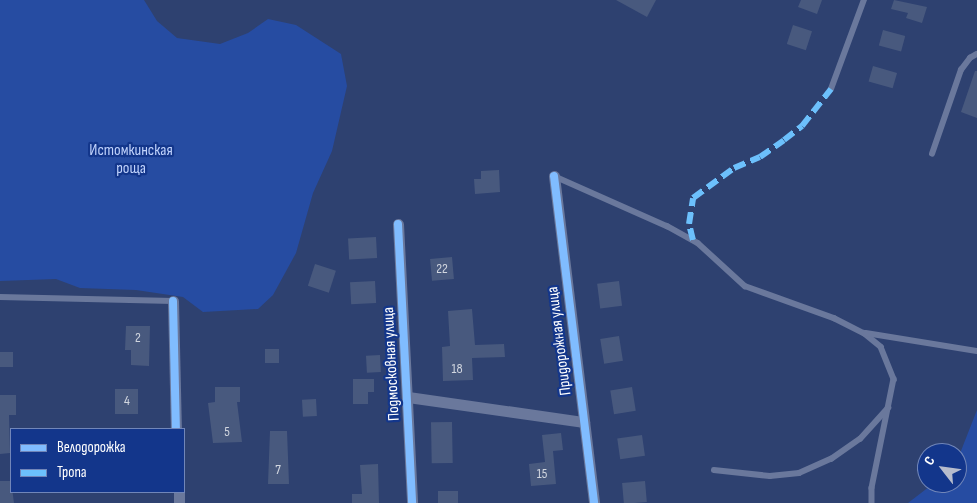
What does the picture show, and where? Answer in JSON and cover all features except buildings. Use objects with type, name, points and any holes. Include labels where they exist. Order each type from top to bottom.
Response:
[{"type":"street","name":"Придорожная улица","points":[[554,176],[594,503]]},
{"type":"street","name":"Подмосковная улица","points":[[398,224],[412,503]]},
{"type":"street","points":[[174,301],[176,428]]},
{"type":"street","points":[[408,397],[584,422]]},
{"type":"lane","points":[[831,89],[864,0]]},
{"type":"lane","points":[[932,154],[961,70],[970,58],[977,54]]},
{"type":"lane","points":[[554,176],[698,243],[745,286],[834,318],[864,333],[880,346],[889,360],[894,379],[872,488],[872,503]]},
{"type":"lane","points":[[0,298],[174,301]]},
{"type":"lane","points":[[864,333],[977,351]]},
{"type":"lane","points":[[714,470],[770,476],[799,473],[831,459],[860,439],[889,407]]},
{"type":"green space","name":"Истомкинская роща","points":[[0,0],[144,0],[157,21],[177,38],[220,44],[248,33],[268,19],[296,25],[341,54],[347,86],[332,151],[313,193],[296,253],[273,295],[258,309],[203,312],[183,297],[136,290],[80,288],[56,279],[0,281]]},
{"type":"green space","points":[[977,410],[977,503],[908,503],[921,493],[967,493],[967,443],[964,443]]},
{"type":"marked path","points":[[693,240],[689,224],[693,198],[734,168],[760,157],[802,126],[831,89]]},
{"type":"cycle path","points":[[554,176],[594,503]]},
{"type":"cycle path","points":[[398,224],[412,503]]},
{"type":"cycle path","points":[[173,301],[176,428]]}]
